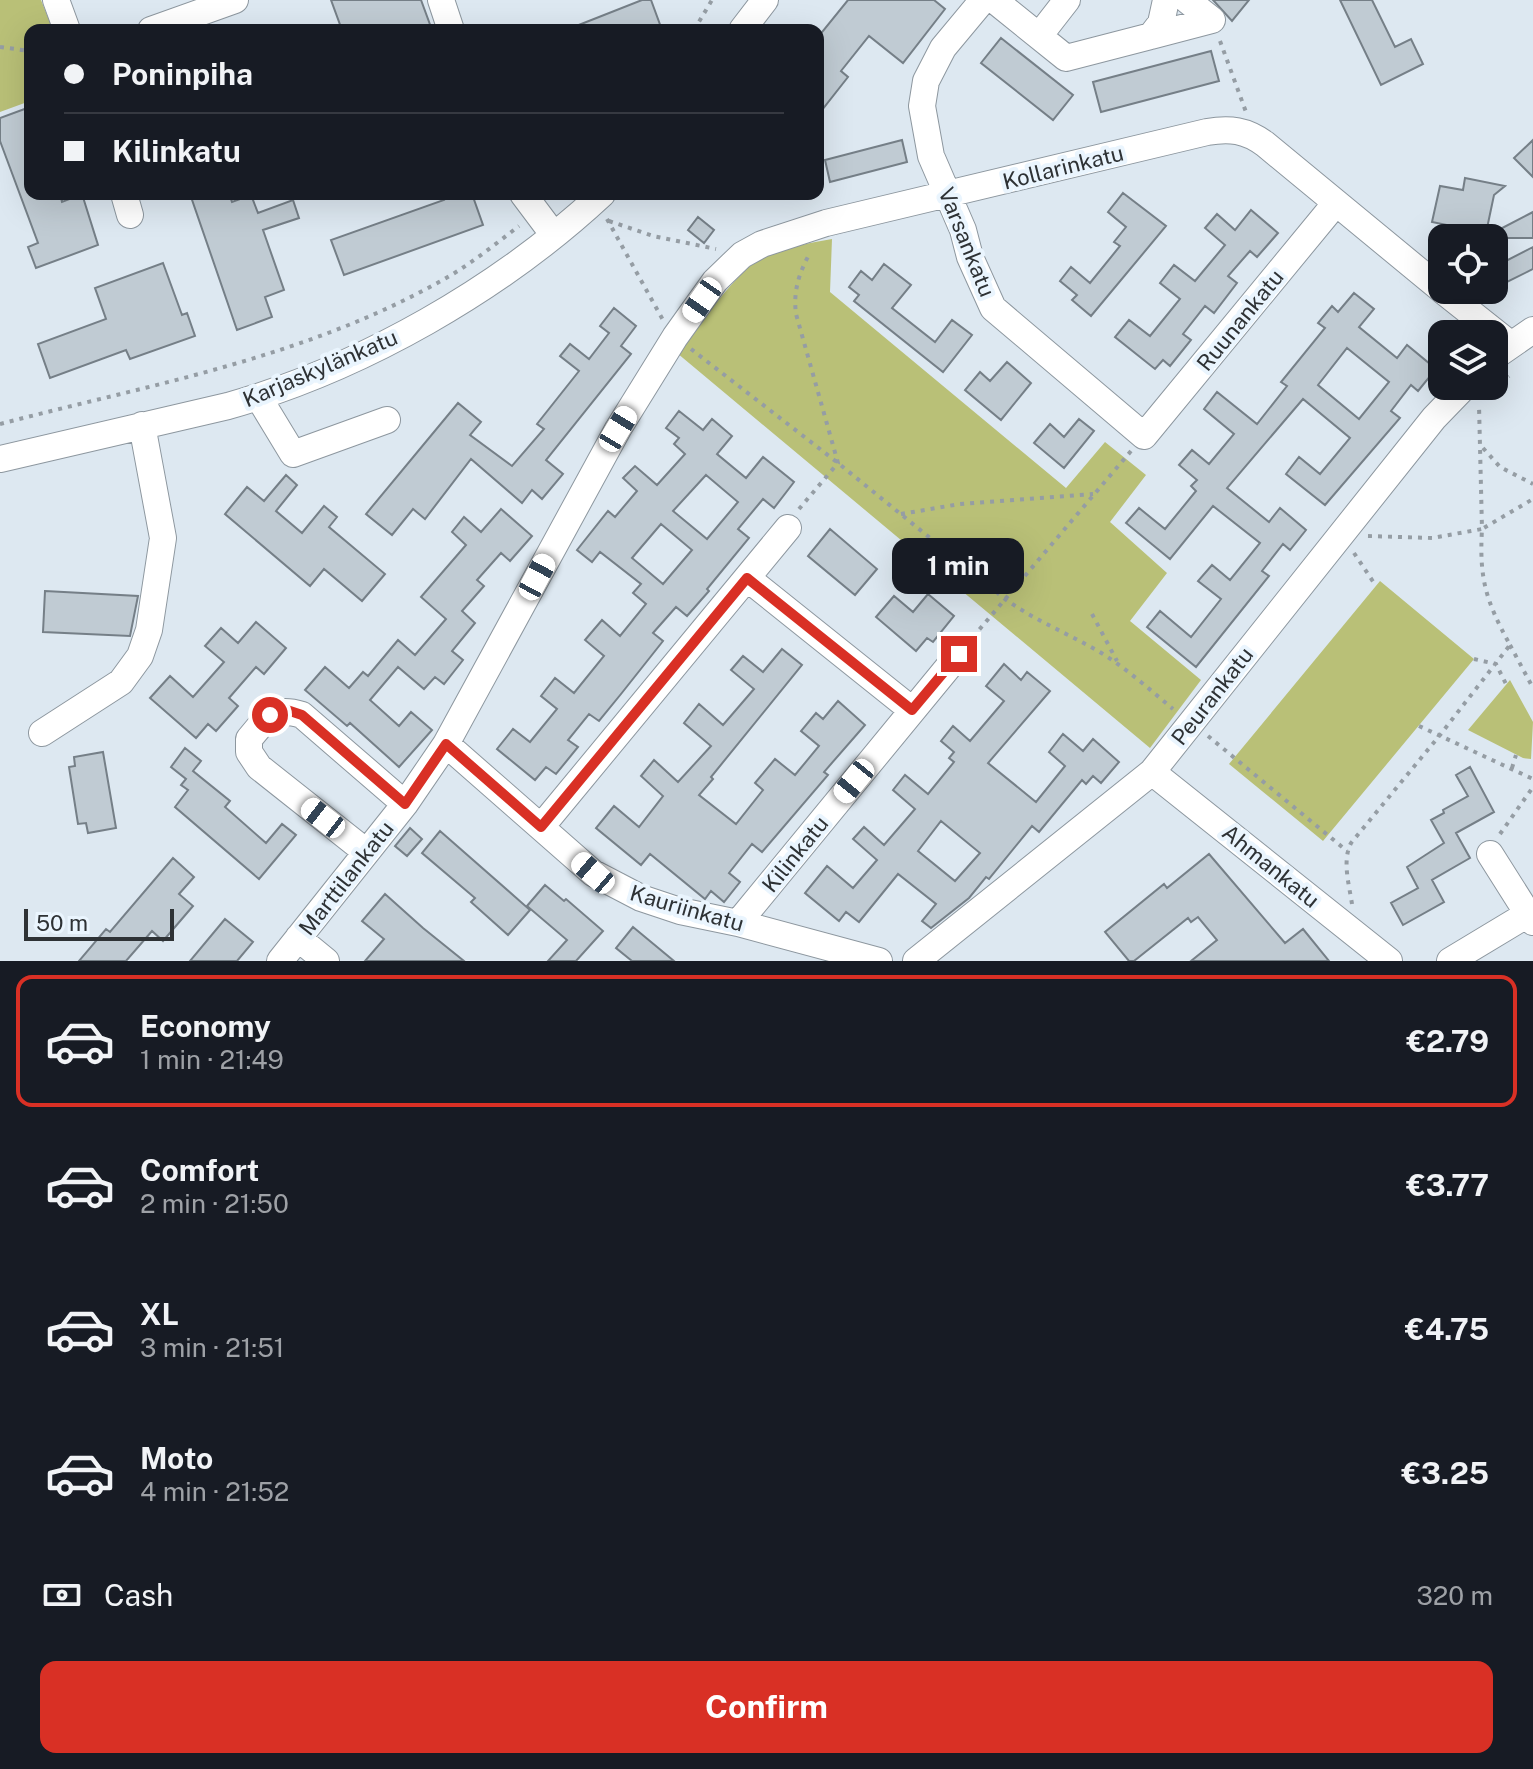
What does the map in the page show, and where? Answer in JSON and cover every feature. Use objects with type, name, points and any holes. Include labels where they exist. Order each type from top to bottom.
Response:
[{"type":"street","points":[[56,0],[65,24]]},
{"type":"street","points":[[168,24],[235,0]]},
{"type":"street","points":[[441,0],[449,24]]},
{"type":"street","points":[[747,24],[765,0]]},
{"type":"street","name":"Varsankatu","points":[[983,0],[943,48],[923,89],[922,106],[931,156],[993,308],[1144,436]]},
{"type":"street","points":[[994,0],[1066,58],[1212,20]]},
{"type":"street","points":[[1039,36],[1067,0]]},
{"type":"street","points":[[1151,36],[1161,23],[1166,0]]},
{"type":"street","points":[[1187,0],[1212,20]]},
{"type":"street","name":"Kollarinkatu","points":[[675,337],[715,281],[742,255],[771,240],[826,223],[1207,132],[1233,129],[1255,137]]},
{"type":"street","points":[[1255,137],[1428,279]]},
{"type":"street","points":[[529,203],[553,234]]},
{"type":"street","name":"Ruunankatu","points":[[1144,436],[1335,204]]},
{"type":"street","name":"Karjaskylänkatu","points":[[0,459],[259,398],[353,358],[426,322],[481,287],[553,234],[601,206]]},
{"type":"street","points":[[1455,304],[1471,320]]},
{"type":"street","points":[[1508,355],[1533,330]]},
{"type":"street","name":"Marttilankatu","points":[[280,961],[405,804],[446,744],[618,429],[675,337]]},
{"type":"street","points":[[259,398],[293,454],[387,420]]},
{"type":"street","name":"Peurankatu","points":[[916,961],[1152,772],[1451,400]]},
{"type":"street","points":[[42,733],[121,682],[140,656],[149,630],[163,538],[142,425]]},
{"type":"street","points":[[541,827],[788,528]]},
{"type":"street","points":[[747,578],[912,710]]},
{"type":"street","name":"Kilinkatu","points":[[738,923],[959,654]]},
{"type":"street","points":[[365,851],[259,767],[249,752],[249,739],[270,715],[284,709],[302,715],[405,804]]},
{"type":"street","name":"Kauriinkatu","points":[[446,744],[593,873],[630,893],[680,911],[738,923],[879,961]]},
{"type":"street","name":"Ahmankatu","points":[[1152,772],[1389,961]]},
{"type":"street","points":[[1450,961],[1531,918],[1490,854]]},
{"type":"street","points":[[298,938],[326,961]]},
{"type":"path","points":[[698,24],[712,0]]},
{"type":"path","points":[[1212,20],[1255,137]]},
{"type":"path","points":[[0,47],[24,50]]},
{"type":"path","points":[[0,424],[200,374],[299,345],[355,324],[442,281],[529,203]]},
{"type":"path","points":[[601,206],[653,236],[742,255]]},
{"type":"path","points":[[601,206],[657,311],[675,337],[838,463],[1005,599],[1031,618],[1075,638],[1119,665],[1347,851]]},
{"type":"path","points":[[826,223],[801,272],[794,297],[796,314],[838,463]]},
{"type":"path","points":[[1478,400],[1482,446],[1480,569],[1483,584],[1510,645],[1533,688]]},
{"type":"path","points":[[959,654],[1144,436]]},
{"type":"path","points":[[1482,446],[1500,467],[1533,484]]},
{"type":"path","points":[[788,528],[791,519],[838,463]]},
{"type":"path","points":[[901,514],[960,504],[1093,494]]},
{"type":"path","points":[[1342,533],[1413,539],[1452,536],[1482,529],[1532,501]]},
{"type":"path","points":[[1342,533],[1376,586]]},
{"type":"path","points":[[1092,614],[1119,665]]},
{"type":"path","points":[[1350,930],[1354,914],[1347,851],[1367,821],[1440,735],[1510,645]]},
{"type":"path","points":[[1474,659],[1496,664]]},
{"type":"path","points":[[1496,664],[1506,684]]},
{"type":"path","points":[[1419,726],[1533,779]]},
{"type":"path","points":[[1512,769],[1516,755]]},
{"type":"path","points":[[1490,854],[1503,829],[1533,787]]},
{"type":"green space","points":[[0,0],[41,0],[51,24],[24,24],[24,103],[0,112]]},
{"type":"green space","points":[[832,239],[830,292],[1066,488],[1105,442],[1146,475],[1110,522],[1167,573],[1130,621],[1201,680],[1150,748],[677,353],[731,285],[754,263],[782,250]]},
{"type":"green space","points":[[1380,581],[1474,659],[1323,841],[1229,764]]},
{"type":"green space","points":[[1510,680],[1533,722],[1531,759],[1523,758],[1468,730]]},
{"type":"building","points":[[331,0],[421,0],[430,24],[340,24]]},
{"type":"building","points":[[642,0],[651,0],[660,24],[581,24]]},
{"type":"building","points":[[848,0],[934,0],[945,9],[903,63],[869,36],[841,71],[848,77],[824,107],[824,30]]},
{"type":"building","points":[[1213,0],[1249,0],[1232,21]]},
{"type":"building","points":[[1340,0],[1372,0],[1395,47],[1411,39],[1423,64],[1381,85]]},
{"type":"building","points":[[1001,38],[1073,95],[1053,120],[981,63]]},
{"type":"building","points":[[1211,51],[1219,81],[1101,112],[1093,82]]},
{"type":"building","points":[[24,109],[24,200],[84,200],[98,245],[36,268],[28,247],[38,243],[0,141],[0,118]]},
{"type":"building","points":[[902,140],[907,162],[830,182],[825,160]]},
{"type":"building","points":[[1533,140],[1533,177],[1514,158]]},
{"type":"building","points":[[1465,178],[1505,186],[1494,195],[1488,224],[1432,222],[1440,186],[1463,190]]},
{"type":"building","points":[[1123,193],[1166,226],[1091,316],[1072,300],[1077,295],[1060,281],[1071,267],[1090,283],[1120,246],[1114,242],[1126,227],[1108,212]]},
{"type":"building","points":[[192,200],[253,200],[258,213],[293,200],[299,218],[263,230],[284,290],[265,297],[272,317],[237,330]]},
{"type":"building","points":[[444,200],[474,200],[483,225],[344,275],[331,240]]},
{"type":"building","points":[[1251,210],[1278,233],[1257,257],[1250,251],[1228,276],[1237,283],[1214,313],[1205,306],[1183,334],[1191,340],[1170,366],[1163,360],[1155,369],[1115,337],[1129,320],[1150,336],[1180,299],[1160,283],[1174,265],[1195,281],[1225,245],[1205,228],[1217,214],[1235,230]]},
{"type":"building","points":[[1533,212],[1533,238],[1508,238],[1508,225]]},
{"type":"building","points":[[698,217],[714,230],[704,243],[688,230]]},
{"type":"building","points":[[1533,247],[1533,269],[1508,282],[1508,260]]},
{"type":"building","points":[[163,263],[182,315],[187,313],[195,336],[130,359],[126,350],[50,378],[38,344],[106,319],[95,288]]},
{"type":"building","points":[[884,264],[911,285],[892,308],[935,342],[952,320],[972,335],[943,372],[854,301],[859,295],[849,287],[861,271],[872,280]]},
{"type":"building","points":[[1354,293],[1374,309],[1359,327],[1397,358],[1407,345],[1428,362],[1428,379],[1418,391],[1411,385],[1391,411],[1400,418],[1325,505],[1286,474],[1299,457],[1320,474],[1350,438],[1303,399],[1227,488],[1269,522],[1280,508],[1306,530],[1290,550],[1283,544],[1262,571],[1269,576],[1196,667],[1147,627],[1160,611],[1191,637],[1221,599],[1198,581],[1212,565],[1230,580],[1260,543],[1213,506],[1170,559],[1126,523],[1139,508],[1165,529],[1196,491],[1191,486],[1197,480],[1179,465],[1192,450],[1209,464],[1234,434],[1204,409],[1217,392],[1257,424],[1287,386],[1281,382],[1325,328],[1318,323],[1332,306],[1338,312]],"holes":[[[1347,348],[1389,382],[1359,419],[1318,385]]]},
{"type":"building","points":[[614,308],[636,326],[621,346],[631,354],[546,460],[563,474],[542,499],[532,490],[522,503],[471,459],[425,519],[413,509],[392,535],[366,514],[458,403],[481,422],[470,435],[512,466],[544,429],[537,424],[579,371],[560,356],[570,344],[589,359],[609,333],[600,326]]},
{"type":"building","points":[[1007,362],[1031,383],[1001,420],[965,390],[980,372],[990,381]]},
{"type":"building","points":[[679,411],[703,430],[712,419],[732,436],[717,454],[746,478],[763,457],[794,482],[774,508],[763,499],[738,529],[749,538],[707,589],[709,591],[687,616],[676,607],[653,633],[663,641],[621,694],[599,721],[589,714],[568,740],[578,747],[556,774],[546,767],[535,780],[497,749],[513,729],[530,742],[557,709],[541,696],[555,678],[574,693],[604,656],[585,640],[602,620],[620,636],[646,604],[633,593],[641,584],[600,552],[592,562],[577,550],[608,511],[615,517],[637,491],[623,478],[635,466],[657,485],[685,454],[674,444],[679,438],[666,428]],"holes":[[[706,475],[738,502],[707,539],[673,511]],[[661,524],[692,550],[663,584],[632,558]]]},
{"type":"building","points":[[1079,419],[1094,431],[1064,468],[1034,443],[1050,424],[1064,437]]},
{"type":"building","points":[[286,475],[297,485],[276,511],[302,533],[324,506],[337,517],[329,527],[385,574],[362,601],[324,569],[310,586],[225,514],[247,487],[264,501]]},
{"type":"building","points":[[501,509],[532,536],[510,561],[501,553],[477,580],[484,586],[462,611],[475,623],[452,651],[463,660],[444,684],[435,677],[424,689],[398,667],[370,700],[399,726],[411,712],[432,730],[399,767],[350,723],[347,726],[305,690],[325,667],[349,688],[363,672],[368,676],[398,640],[415,655],[446,619],[421,597],[466,545],[452,532],[464,517],[481,532]]},
{"type":"building","points":[[830,529],[877,569],[855,595],[808,556]]},
{"type":"building","points":[[45,591],[138,596],[130,636],[43,632]]},
{"type":"building","points":[[928,594],[954,616],[933,642],[927,638],[916,651],[876,617],[894,596],[913,612]]},
{"type":"building","points":[[256,622],[286,648],[264,674],[256,667],[229,698],[238,706],[216,731],[208,724],[196,738],[150,698],[170,676],[193,697],[224,662],[205,646],[221,628],[238,643]]},
{"type":"building","points":[[782,649],[802,665],[699,795],[736,824],[763,790],[755,783],[775,759],[795,775],[819,746],[801,731],[816,713],[823,719],[838,701],[865,725],[824,772],[828,775],[762,852],[752,844],[729,873],[740,882],[724,902],[711,891],[705,899],[650,854],[641,865],[596,828],[614,806],[639,827],[663,796],[641,776],[654,760],[678,782],[711,746],[684,723],[699,704],[723,725],[754,689],[731,670],[743,656],[763,672]]},
{"type":"building","points":[[1004,664],[1021,680],[1027,672],[1050,691],[988,763],[1036,802],[1065,766],[1049,752],[1063,734],[1083,751],[1093,739],[1119,762],[1101,783],[1093,776],[1086,784],[1082,780],[1039,832],[1032,826],[989,879],[986,877],[969,898],[931,928],[922,921],[936,904],[898,874],[859,922],[846,912],[839,921],[805,893],[827,866],[853,888],[877,860],[853,839],[864,827],[884,845],[915,809],[893,790],[905,775],[928,794],[954,762],[949,758],[954,752],[941,741],[953,726],[970,741],[1004,701],[986,686]],"holes":[[[941,821],[980,853],[955,881],[918,851]]]},
{"type":"building","points":[[185,748],[201,761],[193,771],[230,801],[225,807],[266,843],[282,824],[296,835],[259,879],[175,807],[188,790],[181,785],[186,779],[171,767]]},
{"type":"building","points":[[103,752],[116,828],[88,833],[86,823],[78,824],[69,767],[75,766],[74,757]]},
{"type":"building","points":[[1470,767],[1494,812],[1456,833],[1470,858],[1432,880],[1444,902],[1403,925],[1391,903],[1418,888],[1407,867],[1444,843],[1431,820],[1468,796],[1456,775]]},
{"type":"building","points":[[410,828],[422,839],[407,856],[395,846]]},
{"type":"building","points":[[440,831],[530,910],[508,935],[471,902],[475,898],[422,853]]},
{"type":"building","points":[[1209,854],[1285,943],[1303,929],[1329,961],[1191,961],[1217,940],[1198,917],[1191,922],[1188,918],[1134,961],[1129,961],[1105,932],[1164,884],[1167,888]]},
{"type":"building","points":[[173,858],[194,877],[179,894],[193,906],[163,941],[152,931],[126,961],[79,961],[106,929],[110,932]]},
{"type":"building","points":[[545,885],[603,931],[576,961],[548,961],[567,940],[527,906]]},
{"type":"building","points":[[385,894],[464,961],[365,961],[384,939],[362,921]]},
{"type":"building","points":[[225,919],[253,942],[237,961],[190,961]]},
{"type":"building","points":[[633,927],[674,961],[632,961],[616,948]]},
{"type":"route","points":[[270,715],[284,709],[302,715],[405,804],[446,744],[541,827],[747,578],[912,710],[959,654]]}]
